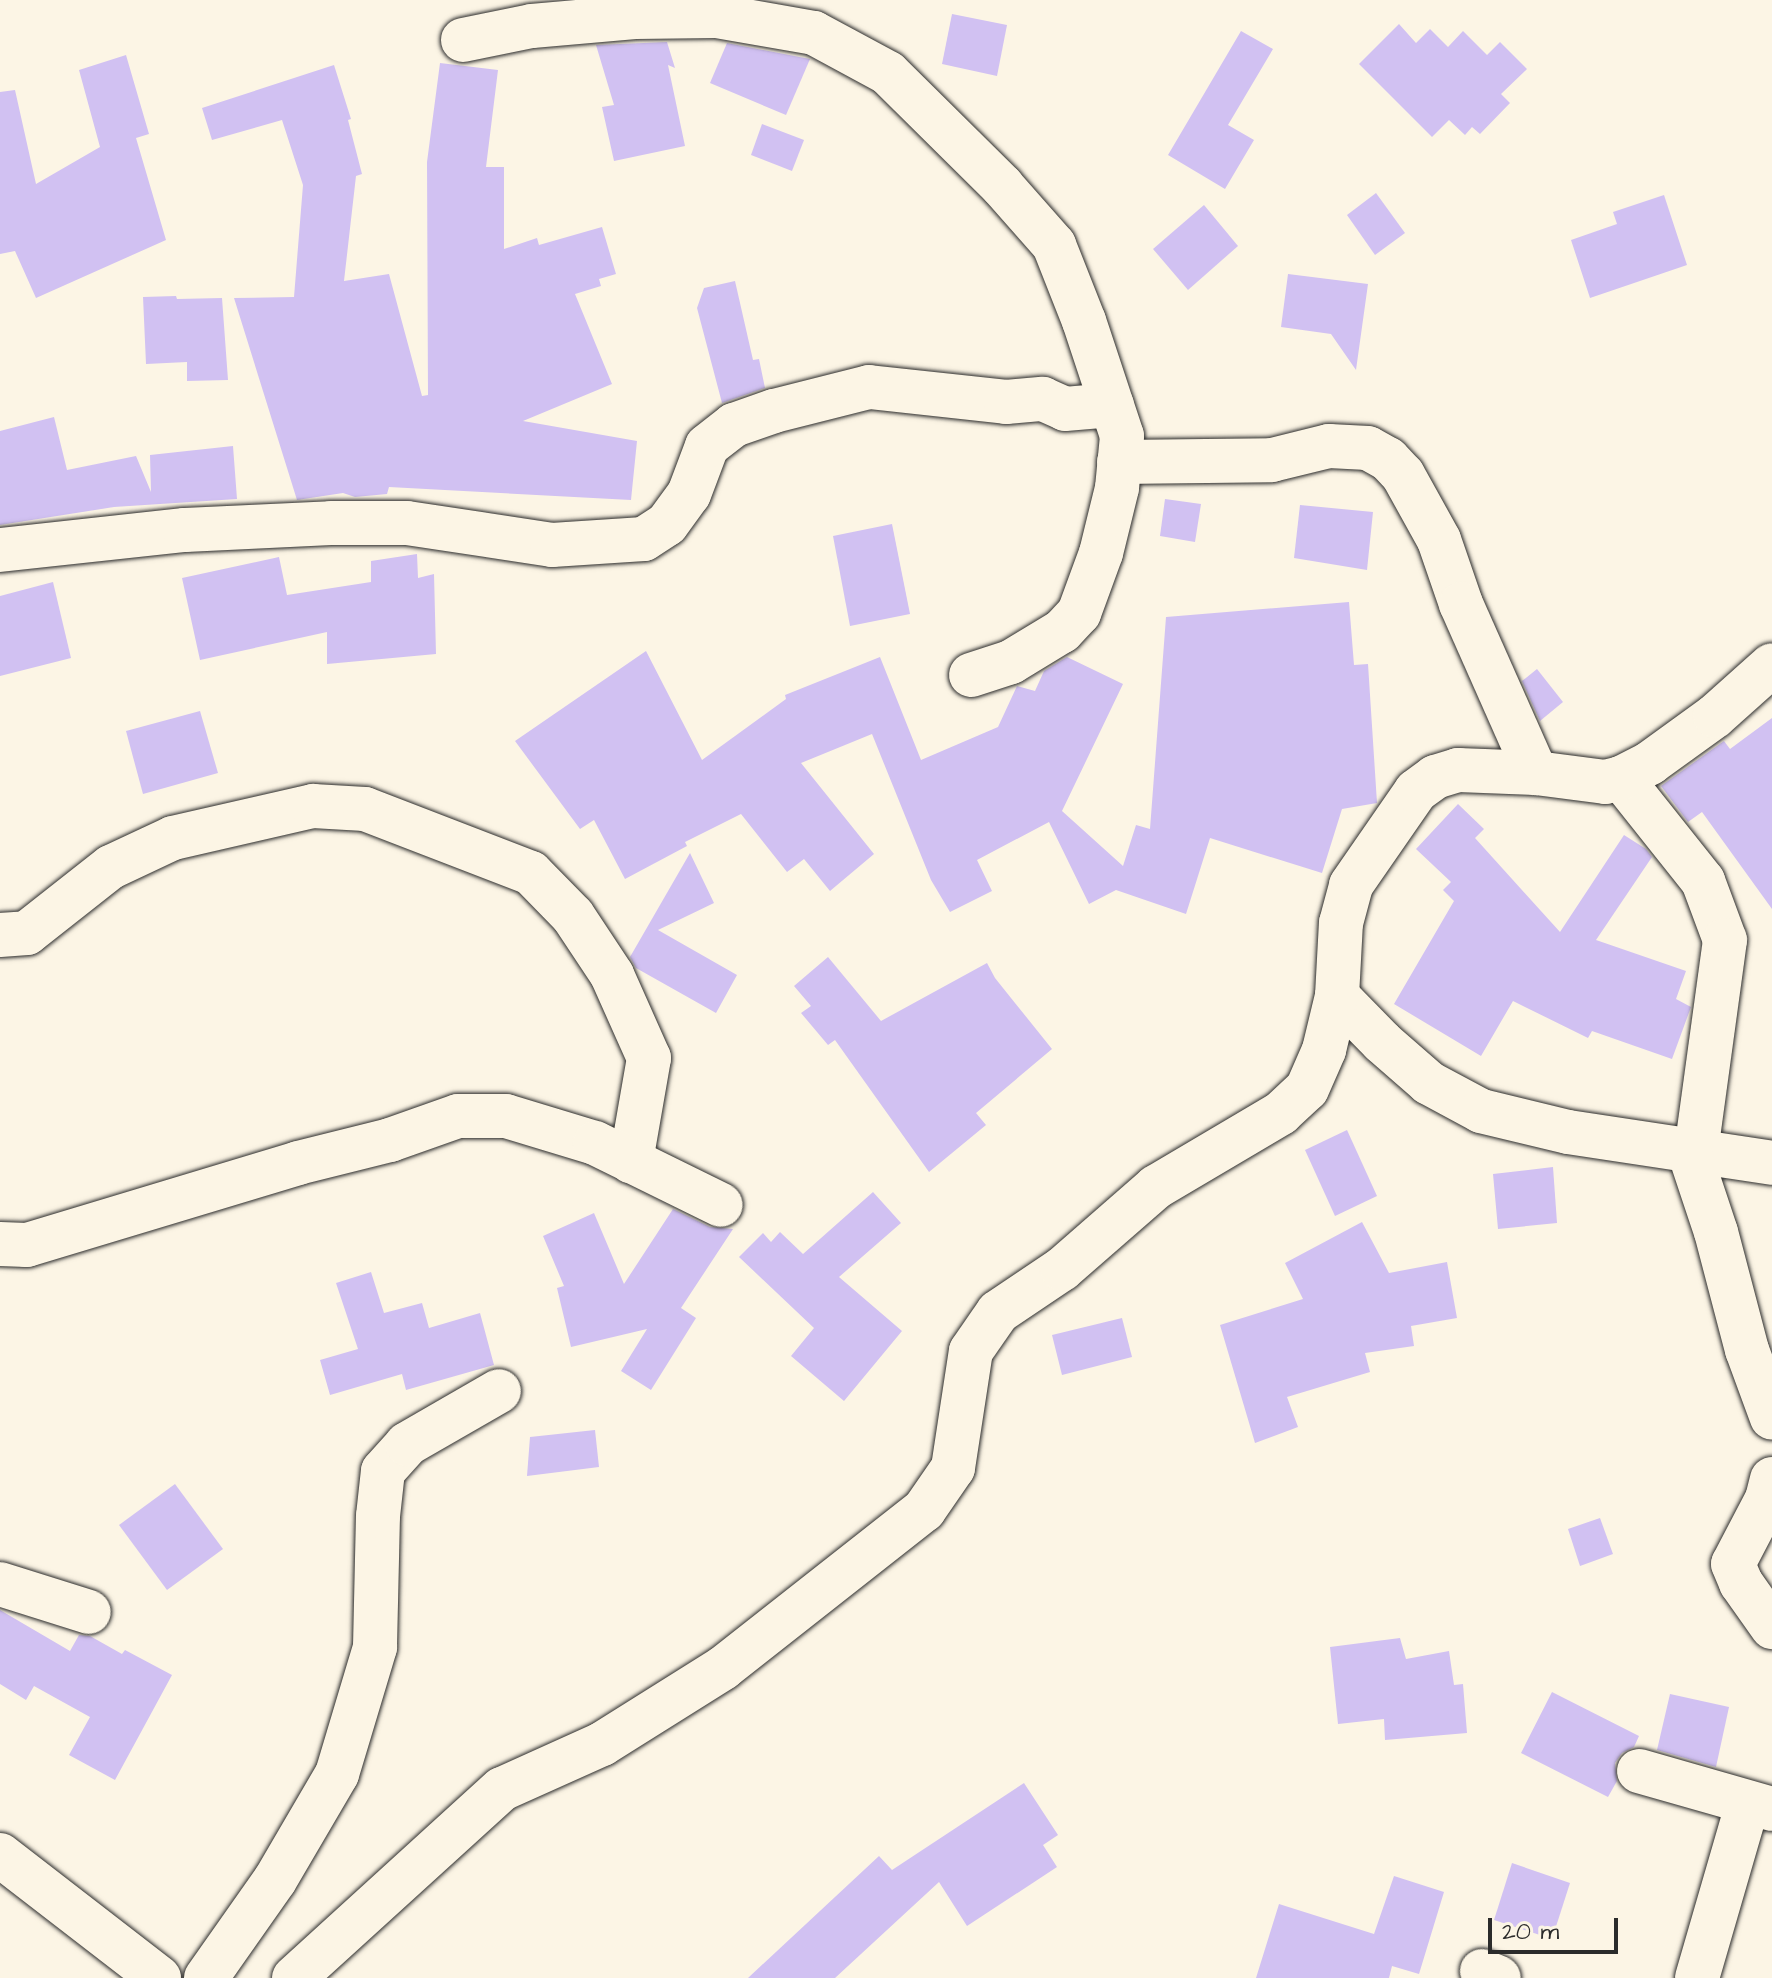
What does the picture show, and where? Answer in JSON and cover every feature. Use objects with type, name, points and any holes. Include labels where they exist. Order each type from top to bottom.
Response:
[{"type":"street","points":[[463,40],[533,13],[717,16],[814,33],[888,73],[1002,186],[1054,245],[1084,321],[1122,436],[1119,462],[1101,553],[1079,613],[1062,631],[1011,662],[971,675]]},
{"type":"street","points":[[0,550],[185,530],[331,523],[407,523],[552,545],[644,539],[667,524],[689,494],[707,446],[734,425],[774,411],[869,387],[1006,402],[1043,399],[1065,409],[1112,405]]},
{"type":"street","points":[[1119,462],[1272,460],[1329,446],[1368,448],[1388,459],[1403,475],[1439,540],[1461,604],[1536,773]]},
{"type":"street","points":[[294,1978],[502,1789],[602,1744],[723,1668],[924,1510],[953,1468],[971,1351],[998,1312],[1062,1269],[1156,1187],[1281,1113],[1307,1089],[1324,1050],[1337,996],[1341,923],[1351,885],[1416,791],[1435,777],[1458,770],[1536,773],[1605,782],[1621,778],[1650,763],[1715,716],[1772,665]]},
{"type":"street","points":[[1621,778],[1703,881],[1725,940],[1692,1152],[1747,1350],[1772,1418]]},
{"type":"street","points":[[0,935],[27,933],[111,867],[173,838],[313,806],[365,809],[531,873],[573,916],[612,975],[649,1058],[631,1161]]},
{"type":"street","points":[[1337,996],[1382,1042],[1429,1083],[1481,1111],[1568,1132],[1772,1163]]},
{"type":"street","points":[[0,1244],[27,1245],[298,1163],[390,1140],[458,1116],[506,1116],[595,1143],[721,1205]]},
{"type":"street","points":[[206,1978],[275,1880],[337,1774],[375,1647],[378,1516],[383,1471],[407,1444],[499,1391]]},
{"type":"street","points":[[1772,1479],[1767,1499],[1733,1564],[1741,1583],[1772,1627]]},
{"type":"street","points":[[0,1584],[89,1612]]},
{"type":"street","points":[[1639,1771],[1760,1806],[1697,1978]]},
{"type":"street","points":[[0,1855],[159,1978]]},
{"type":"building","points":[[952,14],[1007,25],[997,76],[942,64]]},
{"type":"building","points":[[1399,24],[1416,43],[1430,29],[1448,47],[1463,31],[1487,55],[1500,42],[1527,69],[1501,94],[1510,103],[1480,134],[1472,127],[1465,135],[1449,120],[1432,137],[1359,64]]},
{"type":"building","points":[[1241,31],[1273,49],[1228,125],[1254,140],[1225,189],[1168,155]]},
{"type":"building","points":[[667,42],[675,68],[668,65],[685,146],[614,161],[602,107],[614,105],[596,45]]},
{"type":"building","points":[[727,43],[810,59],[786,115],[710,83]]},
{"type":"building","points":[[126,55],[149,134],[136,138],[166,240],[36,298],[15,251],[0,254],[0,92],[15,90],[36,184],[100,147],[79,70]]},
{"type":"building","points":[[440,63],[498,70],[486,167],[504,167],[504,249],[537,238],[539,245],[602,227],[616,274],[599,279],[601,286],[575,294],[612,384],[523,421],[637,441],[631,500],[389,487],[387,494],[355,497],[343,493],[297,500],[234,298],[294,297],[303,185],[282,120],[212,140],[202,108],[334,65],[351,119],[348,120],[362,174],[356,176],[344,281],[389,274],[422,396],[428,395],[427,162]]},
{"type":"building","points":[[762,124],[804,140],[792,171],[751,155]]},
{"type":"building","points":[[1376,193],[1405,233],[1375,255],[1347,215]]},
{"type":"building","points":[[1664,195],[1687,265],[1590,298],[1571,240],[1617,224],[1613,212]]},
{"type":"building","points":[[1204,205],[1238,246],[1188,290],[1153,249]]},
{"type":"building","points":[[1288,274],[1368,284],[1356,370],[1331,334],[1281,327]]},
{"type":"building","points":[[735,281],[753,360],[759,359],[765,388],[722,403],[697,308],[704,288]]},
{"type":"building","points":[[176,296],[177,299],[222,298],[228,380],[187,381],[187,362],[146,364],[143,297]]},
{"type":"building","points":[[54,417],[67,470],[136,456],[151,492],[150,455],[233,446],[237,499],[114,507],[0,525],[0,431]]},
{"type":"building","points":[[1165,499],[1201,504],[1195,542],[1160,536]]},
{"type":"building","points":[[1300,505],[1373,512],[1367,570],[1294,558]]},
{"type":"building","points":[[892,524],[910,614],[850,626],[833,536]]},
{"type":"building","points":[[417,554],[418,578],[434,574],[436,654],[327,664],[327,632],[200,660],[182,578],[279,557],[287,595],[371,582],[371,561]]},
{"type":"building","points":[[53,582],[71,658],[0,676],[0,596]]},
{"type":"building","points":[[1349,602],[1354,665],[1368,664],[1377,803],[1342,809],[1322,873],[1210,838],[1186,914],[1116,890],[1089,904],[1049,822],[977,860],[992,891],[950,912],[931,880],[872,734],[801,763],[874,854],[830,891],[804,859],[787,872],[741,814],[685,842],[687,846],[625,879],[594,820],[580,829],[515,741],[646,651],[702,760],[786,699],[785,695],[880,657],[921,760],[998,727],[1017,686],[1035,691],[1044,671],[1067,657],[1123,684],[1062,811],[1123,866],[1136,825],[1150,829],[1166,617]]},
{"type":"building","points":[[1537,669],[1563,702],[1540,721],[1522,681]]},
{"type":"building","points":[[200,711],[218,773],[143,794],[126,731]]},
{"type":"building","points":[[1772,718],[1772,909],[1702,812],[1688,822],[1661,786],[1724,741],[1730,749]]},
{"type":"building","points":[[1458,804],[1484,829],[1475,838],[1560,932],[1624,835],[1646,849],[1652,857],[1596,940],[1686,971],[1676,999],[1691,1007],[1672,1059],[1592,1031],[1588,1038],[1513,1001],[1481,1056],[1394,1004],[1454,901],[1443,890],[1451,882],[1416,849]]},
{"type":"building","points":[[690,853],[714,903],[658,930],[737,975],[716,1013],[636,968],[630,957]]},
{"type":"building","points":[[828,957],[881,1021],[987,963],[995,978],[1052,1049],[976,1113],[986,1125],[929,1172],[835,1040],[828,1045],[801,1013],[811,1006],[794,986]]},
{"type":"building","points":[[1347,1130],[1377,1196],[1335,1216],[1305,1150]]},
{"type":"building","points":[[1553,1167],[1557,1223],[1498,1229],[1493,1174]]},
{"type":"building","points":[[873,1192],[901,1223],[839,1277],[902,1331],[844,1401],[791,1356],[814,1328],[739,1257],[763,1233],[771,1242],[780,1232],[803,1254]]},
{"type":"building","points":[[673,1209],[710,1227],[733,1229],[681,1308],[696,1318],[651,1390],[621,1371],[647,1329],[571,1347],[557,1288],[564,1286],[543,1236],[594,1213],[624,1284]]},
{"type":"building","points":[[1362,1222],[1389,1273],[1447,1262],[1457,1318],[1411,1326],[1414,1346],[1365,1353],[1370,1372],[1287,1397],[1298,1427],[1255,1443],[1220,1325],[1303,1299],[1285,1263]]},
{"type":"building","points":[[371,1272],[384,1313],[422,1303],[429,1328],[480,1313],[494,1365],[406,1390],[402,1374],[330,1395],[320,1360],[358,1349],[336,1283]]},
{"type":"building","points":[[1122,1318],[1132,1357],[1062,1375],[1052,1335]]},
{"type":"building","points":[[595,1430],[599,1467],[527,1476],[530,1437]]},
{"type":"building","points":[[175,1484],[223,1549],[167,1590],[119,1525]]},
{"type":"building","points":[[1600,1518],[1613,1554],[1580,1566],[1568,1529]]},
{"type":"building","points":[[0,1610],[70,1651],[79,1635],[90,1636],[122,1654],[125,1650],[172,1675],[115,1780],[69,1755],[90,1717],[34,1686],[26,1700],[0,1684]]},
{"type":"building","points":[[1400,1638],[1406,1659],[1449,1651],[1454,1685],[1463,1684],[1467,1733],[1385,1740],[1384,1719],[1338,1724],[1330,1647]]},
{"type":"building","points":[[1552,1692],[1639,1736],[1634,1747],[1622,1753],[1615,1763],[1617,1781],[1608,1797],[1521,1753]]},
{"type":"building","points":[[1670,1694],[1729,1707],[1716,1767],[1657,1750]]},
{"type":"building","points":[[1024,1783],[1058,1835],[1043,1845],[1057,1867],[967,1926],[939,1882],[835,1978],[748,1978],[879,1856],[892,1870]]},
{"type":"building","points":[[1512,1863],[1570,1883],[1552,1939],[1494,1920]]},
{"type":"building","points":[[1394,1876],[1444,1892],[1419,1974],[1392,1966],[1389,1978],[1256,1978],[1279,1904],[1374,1934]]}]
